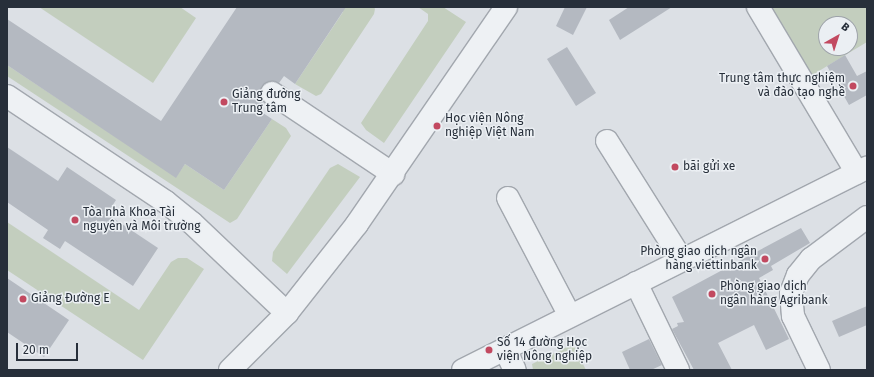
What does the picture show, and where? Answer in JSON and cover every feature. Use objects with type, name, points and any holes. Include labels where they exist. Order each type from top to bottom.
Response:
[{"type":"street","points":[[230,370],[287,313],[393,174],[506,7]]},
{"type":"street","points":[[463,370],[862,170],[758,7]]},
{"type":"street","points":[[272,93],[393,174]]},
{"type":"street","points":[[7,96],[166,202],[192,223],[287,313]]},
{"type":"street","points":[[607,141],[682,260]]},
{"type":"street","points":[[508,198],[570,316]]},
{"type":"street","points":[[819,370],[793,316],[790,305],[793,288],[798,275],[811,259],[867,217]]},
{"type":"street","points":[[636,284],[678,370]]},
{"type":"street","points":[[505,349],[515,370]]},
{"type":"green space","points":[[39,7],[180,7],[196,18],[153,83]]},
{"type":"green space","points":[[336,7],[374,7],[375,9],[374,14],[321,94],[316,96],[295,84],[343,12]]},
{"type":"green space","points":[[418,7],[443,7],[466,22],[384,143],[366,130],[361,123],[428,21],[428,14]]},
{"type":"green space","points":[[765,7],[867,7],[867,42],[858,47],[858,16],[818,16],[818,56],[844,56],[809,77]]},
{"type":"green space","points":[[7,65],[176,177],[185,164],[224,190],[272,119],[286,128],[291,136],[237,219],[230,223],[7,76]]},
{"type":"green space","points":[[338,164],[360,177],[287,274],[272,261],[273,252],[330,168]]},
{"type":"green space","points":[[7,222],[139,310],[171,262],[178,258],[187,258],[204,269],[143,360],[7,270]]},
{"type":"green space","points":[[573,344],[586,370],[533,370],[532,364]]},
{"type":"building","name":"Giảng đường Trung tâm","points":[[237,7],[346,7],[295,84],[284,76],[279,83],[272,81],[262,86],[260,93],[265,103],[260,111],[272,119],[224,190],[185,164],[176,178],[7,65],[7,19],[161,121]]},
{"type":"building","points":[[565,7],[587,7],[573,35],[556,26]]},
{"type":"building","points":[[629,7],[672,7],[620,40],[609,20]]},
{"type":"building","points":[[567,47],[596,93],[576,106],[547,59]]},
{"type":"building","name":"Trung tâm thực nghiệm và đào tạo nghề","points":[[846,56],[857,76],[867,71],[867,95],[849,105],[827,66]]},
{"type":"building","name":"Tòa nhà Khoa Tài nguyên và Môi trường","points":[[7,147],[58,181],[67,167],[116,200],[107,214],[158,248],[133,286],[65,241],[60,249],[43,238],[48,230],[7,202]]},
{"type":"building","points":[[801,228],[810,243],[771,266],[773,270],[759,278],[789,339],[766,350],[754,325],[718,343],[732,370],[694,370],[672,329],[678,326],[677,323],[684,322],[672,297]]},
{"type":"building","name":"Giảng Đường E","points":[[7,278],[69,320],[44,357],[7,332]]},
{"type":"building","points":[[867,306],[867,325],[839,337],[832,321]]},
{"type":"building","points":[[649,339],[662,365],[651,370],[630,370],[622,352]]},
{"type":"place","name":"Trung tâm thực nghiệm và đào tạo nghề","points":[[853,86]]},
{"type":"place","name":"Giảng đường Trung tâm","points":[[224,102]]},
{"type":"place","name":"Học viện Nông nghiệp Việt Nam","points":[[437,126]]},
{"type":"place","name":"bãi gửi xe","points":[[675,167]]},
{"type":"place","name":"Tòa nhà Khoa Tài nguyên và Môi trường","points":[[75,220]]},
{"type":"place","name":"Phòng giao dịch ngân hàng viettinbank","points":[[765,259]]},
{"type":"place","name":"Phòng giao dịch ngân hàng Agribank","points":[[712,294]]},
{"type":"place","name":"Giảng Đường E","points":[[23,299]]},
{"type":"place","name":"Số 14 đường Học viện Nông nghiệp","points":[[489,350]]}]
